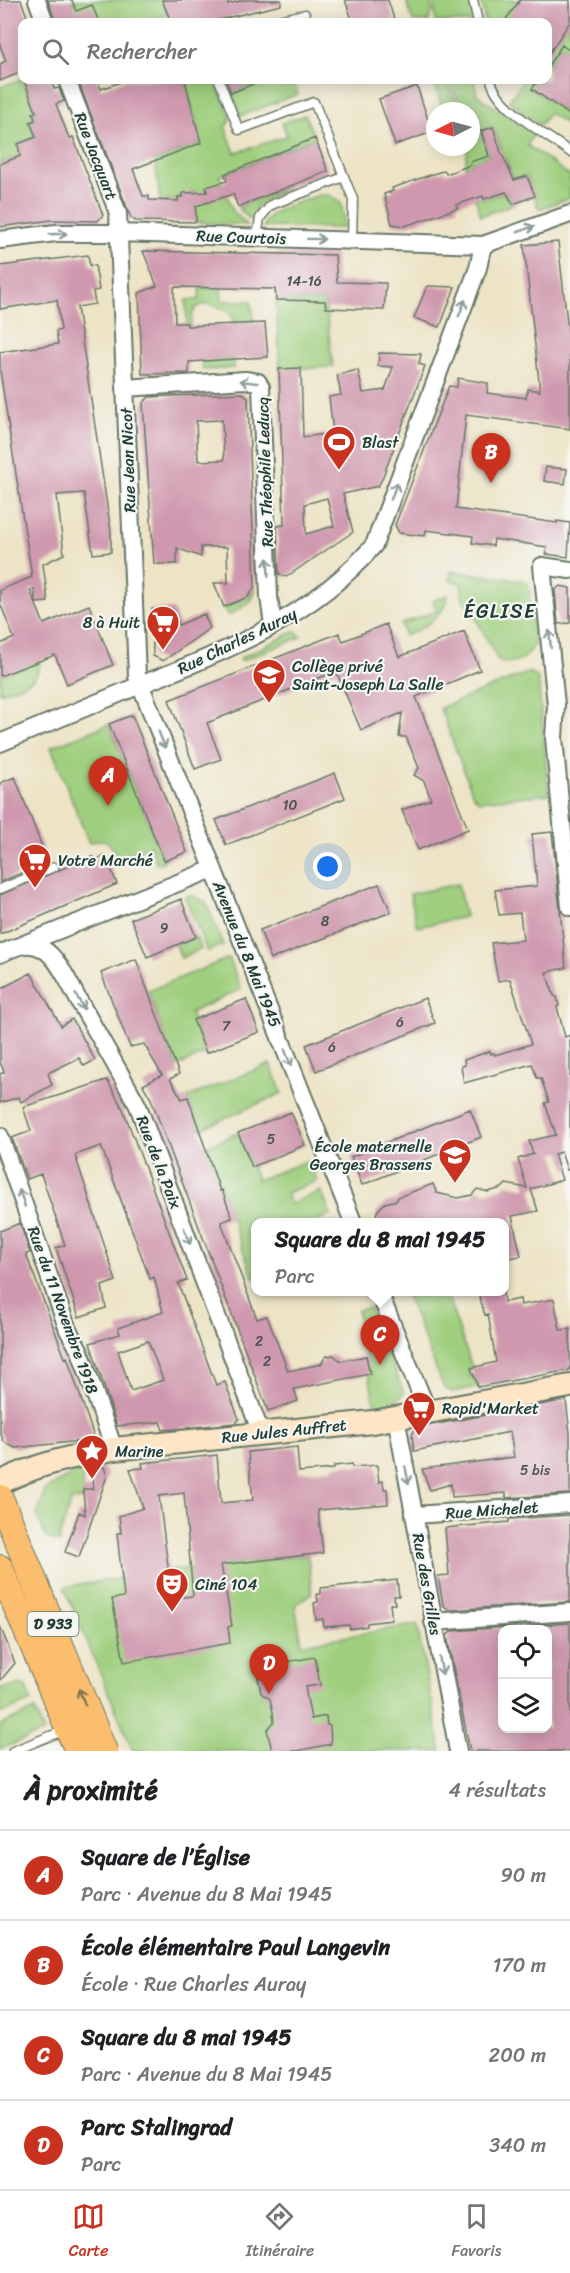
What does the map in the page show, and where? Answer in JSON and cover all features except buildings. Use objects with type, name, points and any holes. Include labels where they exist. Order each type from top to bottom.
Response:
[{"type":"main road","name":"Rue Jules Auffret","points":[[0,1483],[44,1464],[114,1449],[373,1422],[570,1386]]},
{"type":"main road","name":"D 933","points":[[0,1498],[104,1751]]},
{"type":"main road","name":"D 933","points":[[0,1568],[74,1740]]},
{"type":"street","points":[[37,0],[44,18]]},
{"type":"street","name":"Rue Jacquart","points":[[69,84],[118,213],[119,233]]},
{"type":"street","points":[[483,245],[570,214]]},
{"type":"street","name":"Rue Courtois","points":[[0,240],[56,233],[119,233],[483,245]]},
{"type":"street","name":"Rue Jean Nicot","points":[[119,233],[136,663],[141,685]]},
{"type":"street","name":"Rue Charles Auray","points":[[0,743],[216,653],[273,625],[304,608],[359,562],[374,545],[478,268],[483,245]]},
{"type":"street","name":"Rue Théophile Leducq","points":[[125,388],[245,380],[258,382],[261,387],[269,597],[273,625]]},
{"type":"street","points":[[570,570],[542,566],[556,705],[554,738],[570,907]]},
{"type":"street","name":"Avenue du 8 Mai 1945","points":[[141,685],[351,1218]]},
{"type":"street","points":[[0,954],[213,869]]},
{"type":"street","name":"Rue de la Paix","points":[[24,944],[37,946],[49,953],[67,980],[138,1106],[261,1433]]},
{"type":"street","name":"Rue du 11 Novembre 1918","points":[[0,1136],[68,1330],[80,1351],[114,1449]]},
{"type":"street","points":[[381,1296],[428,1412]]},
{"type":"street","name":"Rue des Grilles","points":[[396,1417],[458,1751]]},
{"type":"street","name":"Rue Michelet","points":[[415,1515],[570,1504]]},
{"type":"street","points":[[433,1622],[570,1612]]},
{"type":"lane","points":[[473,0],[477,18]]},
{"type":"lane","points":[[286,18],[305,14]]},
{"type":"lane","points":[[221,84],[239,130],[314,102],[353,199],[352,240]]},
{"type":"lane","points":[[491,84],[505,104],[570,152]]},
{"type":"lane","points":[[257,238],[260,218],[271,205],[344,177]]},
{"type":"lane","points":[[0,890],[54,867]]},
{"type":"lane","points":[[13,1751],[74,1740]]},
{"type":"green space","points":[[72,0],[162,0],[168,15],[161,18],[54,18],[51,12],[73,3]]},
{"type":"green space","points":[[406,0],[430,0],[432,12],[430,18],[412,18]]},
{"type":"green space","points":[[434,0],[472,0],[475,18],[435,18]]},
{"type":"green space","points":[[481,0],[520,0],[508,18],[484,18]]},
{"type":"green space","points":[[570,22],[570,51],[562,45],[552,60],[552,48]]},
{"type":"green space","points":[[18,80],[18,84],[24,84],[36,112],[33,113],[35,120],[30,122],[36,137],[18,144],[20,156],[0,164],[0,87]]},
{"type":"green space","points":[[186,84],[216,84],[230,116],[229,123],[225,126],[235,153],[287,136],[282,123],[305,115],[315,138],[219,176],[233,211],[247,225],[196,222],[196,192],[178,197],[178,200],[173,201],[173,206],[170,200],[160,200],[155,161],[201,143]]},
{"type":"green space","points":[[256,84],[294,84],[298,94],[240,116],[230,94]]},
{"type":"green space","points":[[448,84],[455,102],[440,102],[435,85]]},
{"type":"green space","points":[[451,84],[475,84],[477,95],[534,134],[527,145],[570,176],[570,198],[539,209],[527,176],[514,180],[493,127],[481,131],[489,156],[471,162],[471,165],[465,168],[467,156],[480,156],[480,102],[459,102]]},
{"type":"green space","points":[[520,84],[535,84],[532,89],[570,115],[570,127],[549,113],[541,124],[538,124],[509,101]]},
{"type":"green space","points":[[288,187],[257,206],[250,220],[238,207]]},
{"type":"green space","points":[[506,192],[513,204],[481,216],[475,198],[483,196],[484,199]]},
{"type":"green space","points":[[320,195],[329,195],[341,203],[343,228],[263,227],[266,220],[279,210]]},
{"type":"green space","points":[[200,288],[221,288],[222,301],[251,301],[254,321],[233,323],[232,315],[216,306],[199,306],[192,316],[192,335],[188,336],[186,300],[199,300]]},
{"type":"green space","points":[[276,300],[325,301],[333,367],[280,369]]},
{"type":"green space","points":[[233,359],[234,368],[203,370],[202,361]]},
{"type":"green space","points":[[451,571],[525,581],[529,585],[535,645],[522,660],[504,663],[498,660],[472,611],[463,600],[461,583],[450,581]]},
{"type":"green space","points":[[254,588],[249,602],[228,616],[224,607],[248,597]]},
{"type":"green space","points":[[448,595],[438,616],[405,636],[401,624],[437,611],[433,601]]},
{"type":"green space","points":[[296,631],[301,637],[241,661],[240,658]]},
{"type":"green space","points":[[40,660],[37,674],[33,679],[0,693],[0,676]]},
{"type":"green space","points":[[529,672],[538,678],[549,794],[479,801],[473,795],[440,708]]},
{"type":"green space","points":[[109,724],[164,861],[157,864],[150,846],[118,859],[108,842],[100,840],[89,843],[51,747]]},
{"type":"green space","points":[[458,884],[465,917],[417,927],[410,894]]},
{"type":"green space","points":[[189,895],[206,902],[223,945],[207,951],[185,897]]},
{"type":"green space","points":[[196,937],[201,949],[181,958],[176,945]]},
{"type":"green space","points":[[229,958],[241,989],[190,1013],[206,1053],[176,1067],[148,991]]},
{"type":"green space","points":[[270,1064],[282,1093],[199,1130],[188,1097]]},
{"type":"green space","points":[[238,1133],[257,1180],[307,1161],[310,1162],[317,1181],[286,1193],[290,1204],[321,1191],[331,1215],[323,1218],[251,1218],[251,1272],[206,1146]]},
{"type":"green space","points":[[407,1296],[447,1296],[472,1367],[468,1371],[470,1377],[474,1377],[478,1387],[452,1392],[444,1388]]},
{"type":"green space","points":[[370,1308],[404,1393],[394,1403],[375,1406],[357,1310]]},
{"type":"green space","points":[[81,1469],[84,1499],[71,1501],[59,1539],[60,1543],[46,1538],[37,1515],[46,1489]]},
{"type":"green space","points":[[308,1555],[312,1593],[295,1605],[302,1644],[417,1624],[441,1751],[133,1751],[64,1587],[174,1570]]},
{"type":"green space","points":[[25,1685],[31,1701],[0,1714],[0,1688]]},
{"type":"green space","points":[[35,1710],[44,1732],[0,1749],[0,1725]]},
{"type":"place","name":"Blast","points":[[339,471]]},
{"type":"place","name":"École élémentaire Paul Langevin","points":[[491,483]]},
{"type":"place","name":"8 à Huit","points":[[163,651]]},
{"type":"place","name":"Collège privé Saint-Joseph La Salle","points":[[269,704]]},
{"type":"place","name":"Square de l’Église","points":[[108,806]]},
{"type":"place","name":"Votre Marché","points":[[35,889]]},
{"type":"place","name":"École maternelle Georges Brassens","points":[[455,1184]]},
{"type":"place","name":"Square du 8 mai 1945","points":[[380,1365]]},
{"type":"place","name":"Rapid'Market","points":[[419,1437]]},
{"type":"place","name":"Marine","points":[[92,1480]]},
{"type":"place","name":"Ciné 104","points":[[172,1613]]},
{"type":"place","name":"Parc Stalingrad","points":[[269,1694]]},
{"type":"district","name":"ÉGLISE","points":[[500,611]]}]
